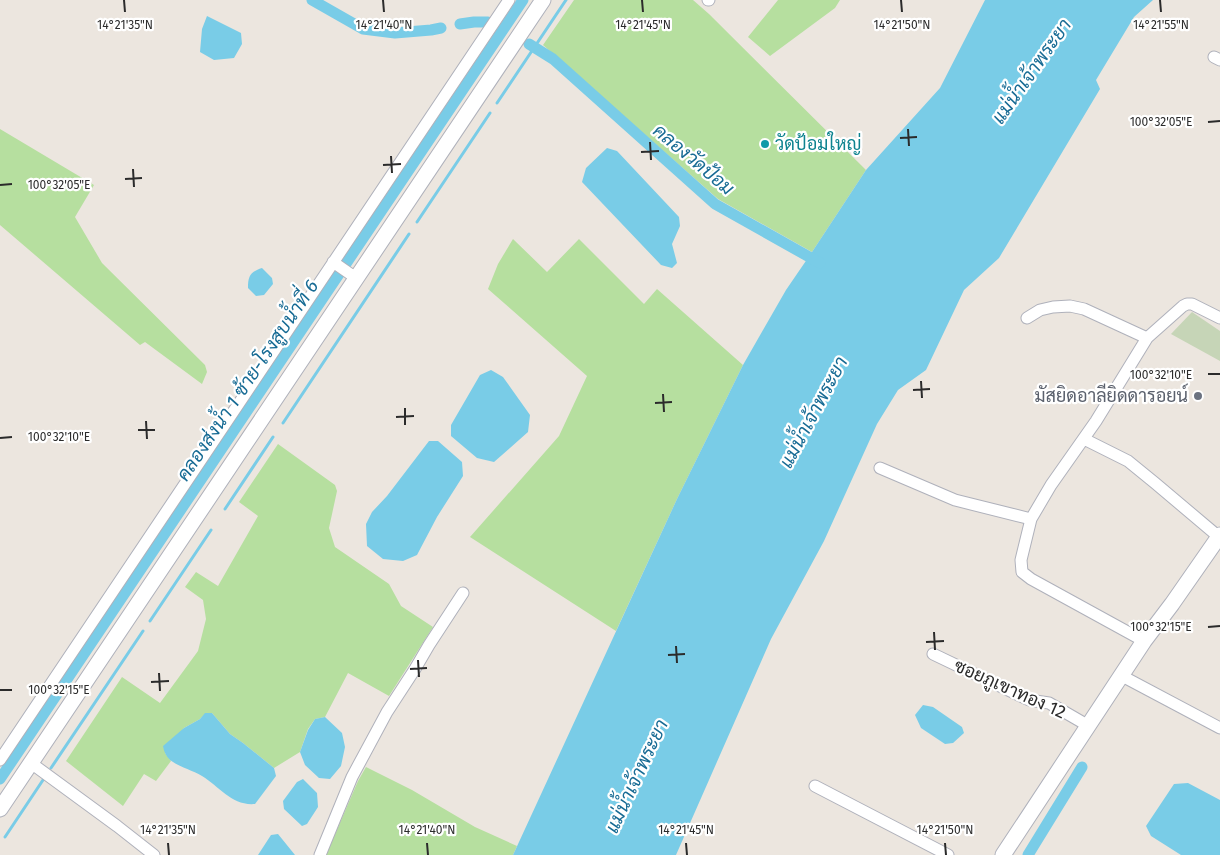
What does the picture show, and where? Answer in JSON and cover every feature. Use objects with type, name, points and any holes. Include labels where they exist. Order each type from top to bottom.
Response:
[{"type":"main road","points":[[0,809],[353,276],[543,0]]},
{"type":"main road","points":[[1002,855],[1144,641],[1219,536]]},
{"type":"street","points":[[0,760],[335,263],[509,0]]},
{"type":"street","points":[[335,263],[353,276]]},
{"type":"street","points":[[1144,641],[1031,579],[1022,572],[1021,560],[1031,519],[1096,422],[1148,338],[1187,304],[1192,304],[1220,318]]},
{"type":"street","points":[[1027,318],[1040,310],[1070,306],[1084,309],[1148,338]]},
{"type":"street","points":[[1084,439],[1128,461],[1219,536]]},
{"type":"street","points":[[880,468],[954,500],[1031,519]]},
{"type":"street","points":[[320,855],[352,777],[387,712],[463,593]]},
{"type":"street","name":"ซอยภูเขาทอง 12","points":[[933,654],[1029,700],[1049,703],[1087,725]]},
{"type":"street","points":[[1122,676],[1220,728]]},
{"type":"street","points":[[31,764],[154,855]]},
{"type":"street","points":[[815,786],[948,855]]},
{"type":"green space","points":[[574,0],[693,0],[866,170],[812,252],[718,199],[543,45]]},
{"type":"green space","points":[[778,0],[840,0],[835,8],[770,56],[748,37]]},
{"type":"green space","points":[[0,129],[94,185],[75,217],[102,263],[205,365],[207,372],[202,384],[145,342],[140,345],[0,225]]},
{"type":"green space","points":[[513,239],[547,272],[579,239],[644,304],[657,289],[743,365],[677,499],[616,631],[470,537],[559,436],[587,376],[488,289],[498,264]]},
{"type":"green space","points":[[1192,312],[1220,331],[1220,361],[1171,334]]},
{"type":"green space","points":[[278,444],[335,485],[337,491],[329,528],[335,547],[389,584],[401,606],[433,627],[389,696],[348,673],[325,717],[315,719],[308,729],[300,752],[274,768],[230,734],[212,713],[205,714],[184,728],[165,753],[171,761],[156,781],[144,774],[123,806],[66,761],[122,677],[160,703],[198,651],[206,619],[203,600],[185,587],[196,572],[218,586],[258,516],[239,502]]},
{"type":"green space","points":[[366,767],[412,790],[475,827],[517,846],[513,855],[326,855]]},
{"type":"water","name":"แม่น้ำเจ้าพระยา","points":[[985,0],[1153,0],[1134,17],[1096,80],[1100,89],[999,258],[964,290],[926,370],[898,390],[877,424],[824,541],[771,639],[676,855],[513,855],[677,499],[743,365],[786,290],[866,170],[940,88]]},
{"type":"water","points":[[207,16],[241,33],[242,44],[234,58],[214,60],[200,52],[202,29]]},
{"type":"water","points":[[607,148],[617,151],[679,217],[680,226],[672,244],[677,263],[672,268],[661,265],[582,182],[586,168]]},
{"type":"water","points":[[262,268],[272,278],[273,284],[264,295],[256,296],[248,288],[248,280],[252,273]]},
{"type":"water","points":[[491,370],[503,377],[530,415],[528,432],[494,462],[477,458],[451,436],[451,425],[480,375]]},
{"type":"water","points":[[429,441],[438,441],[462,462],[463,476],[437,517],[417,555],[403,561],[383,559],[367,546],[366,524],[372,512],[387,496]]},
{"type":"water","points":[[923,705],[933,707],[962,727],[964,733],[953,743],[945,744],[921,728],[915,715]]},
{"type":"water","points":[[205,713],[212,713],[230,734],[274,768],[276,776],[255,804],[247,804],[233,799],[209,780],[170,760],[165,754],[163,746],[184,728],[200,719]]},
{"type":"water","points":[[325,717],[342,733],[345,747],[341,766],[330,779],[319,778],[305,765],[300,752],[308,730],[315,719]]},
{"type":"water","points":[[303,779],[317,793],[318,807],[307,824],[302,826],[284,809],[283,801],[297,782]]},
{"type":"water","points":[[1188,783],[1220,800],[1220,855],[1181,855],[1151,836],[1146,826],[1174,784]]},
{"type":"water","points":[[278,834],[295,855],[258,855],[271,835]]},
{"type":"waterway","name":"คลองวัดป้อม","points":[[312,0],[363,29],[395,33],[441,28]]},
{"type":"waterway","name":"คลองส่งน้ำ 1 ซ้าย-โรงสูบน้ำที่ 6","points":[[0,779],[523,0]]},
{"type":"waterway","points":[[497,103],[566,0]]},
{"type":"waterway","name":"คลองวัดป้อม","points":[[460,24],[488,22]]},
{"type":"waterway","name":"คลองวัดป้อม","points":[[529,44],[553,59],[715,204],[820,263]]},
{"type":"waterway","points":[[417,222],[490,113]]},
{"type":"waterway","points":[[283,423],[409,234]]},
{"type":"waterway","points":[[225,509],[273,437]]},
{"type":"waterway","points":[[150,621],[211,530]]},
{"type":"waterway","points":[[51,768],[143,631]]},
{"type":"waterway","points":[[1028,855],[1082,767]]},
{"type":"waterway","points":[[5,837],[43,780]]},
{"type":"place","name":"วัดป้อมใหญ่","points":[[765,144]]},
{"type":"place","name":"มัสยิดอาลียิดดารอยน์","points":[[1198,396]]}]
